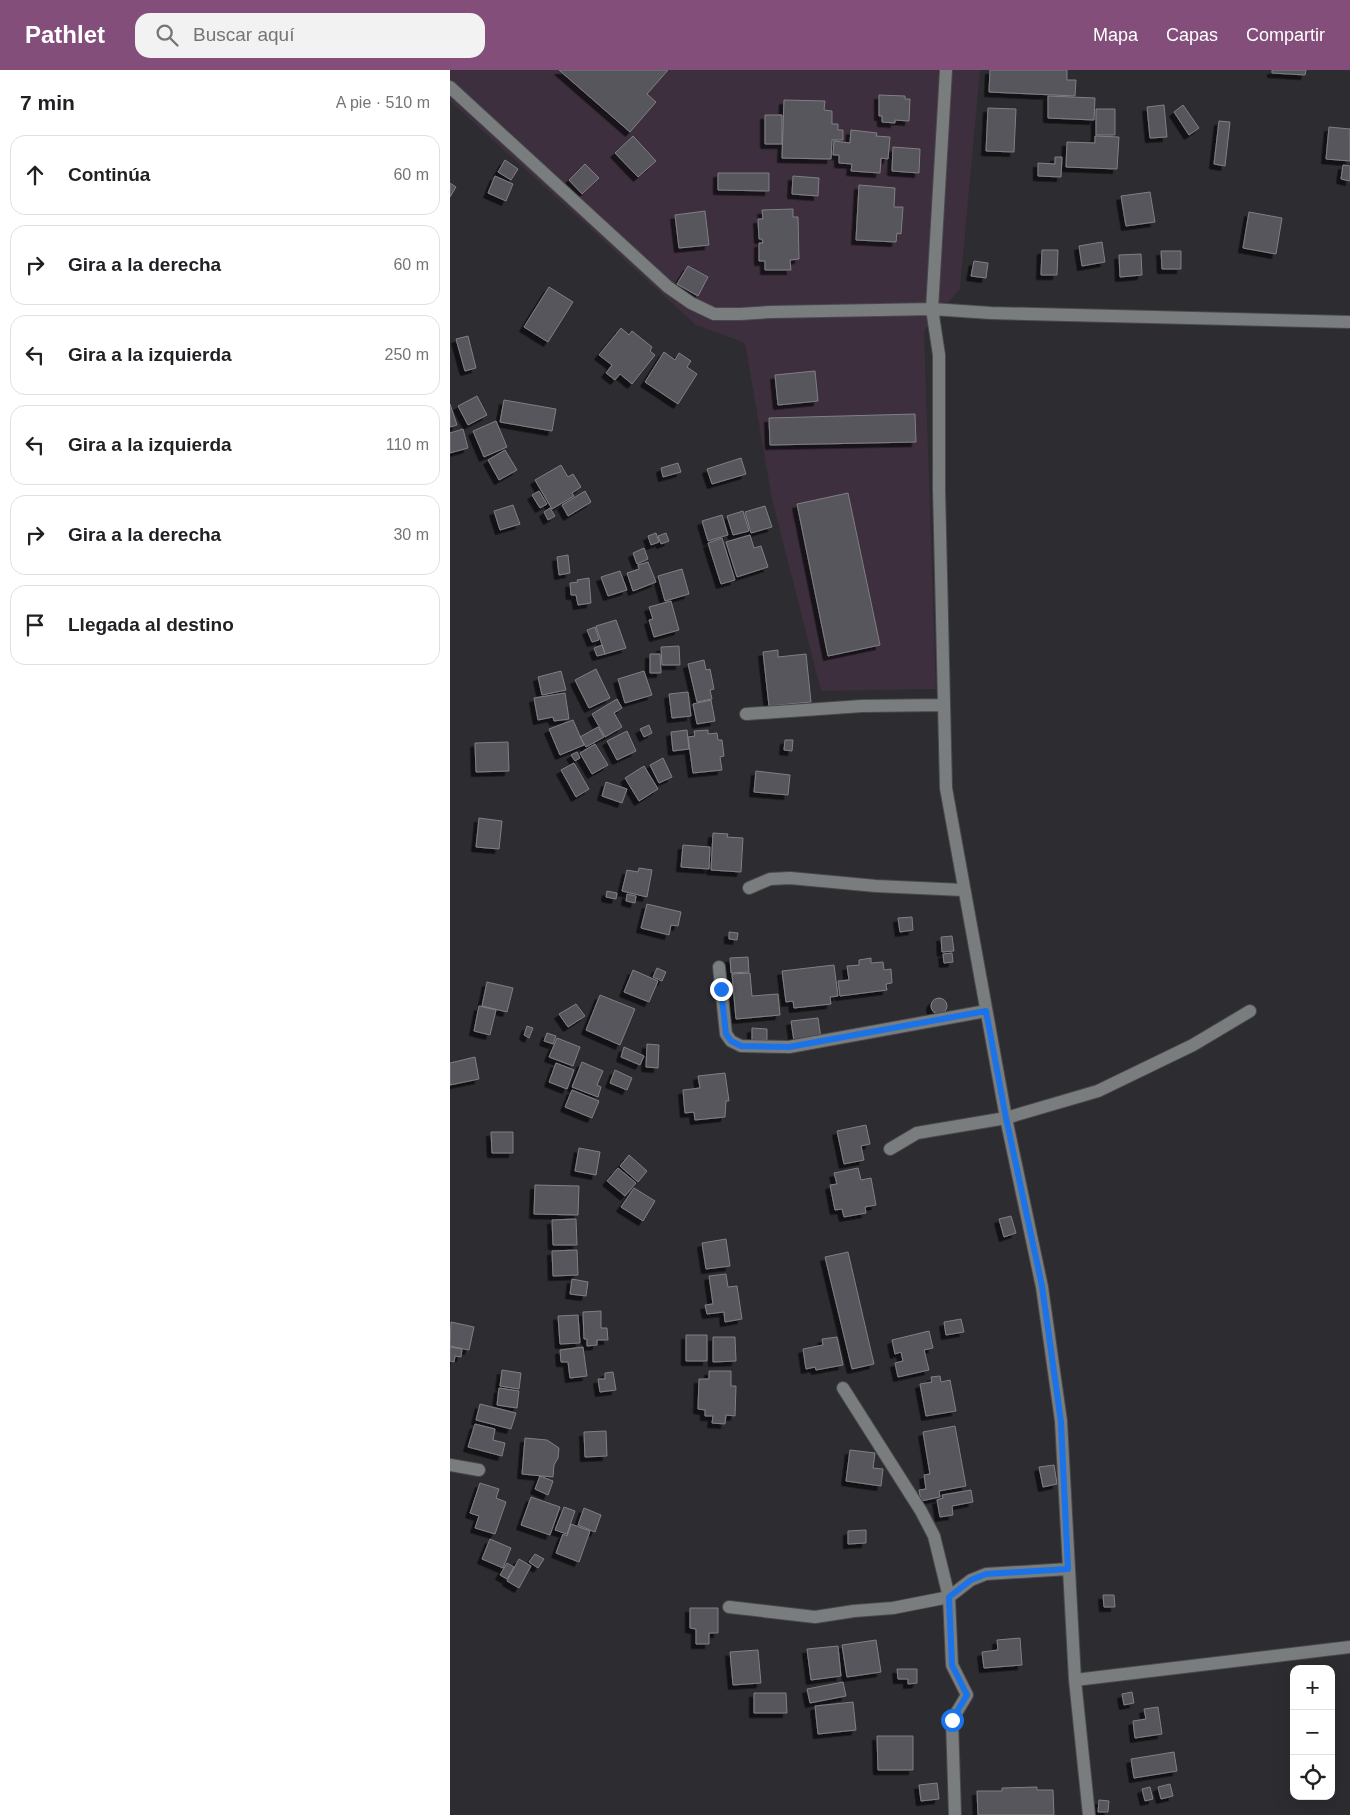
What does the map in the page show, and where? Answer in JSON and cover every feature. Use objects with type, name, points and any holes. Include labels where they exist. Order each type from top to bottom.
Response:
[{"type":"street","points":[[946,70],[932,309],[939,355],[946,788],[1006,1118],[1042,1286],[1061,1422],[1075,1680],[1089,1815]]},
{"type":"street","points":[[450,86],[668,287],[691,303],[714,314],[932,309],[991,313],[1350,322]]},
{"type":"street","points":[[746,714],[862,706],[944,705]]},
{"type":"street","points":[[750,888],[770,879],[790,878],[876,886],[964,890]]},
{"type":"street","points":[[719,967],[726,1034],[731,1041],[741,1046],[789,1047],[986,1011]]},
{"type":"street","points":[[890,1149],[917,1133],[1006,1118],[1098,1092],[1193,1045],[1250,1011]]},
{"type":"street","points":[[843,1388],[921,1511],[934,1536],[949,1597],[952,1665],[967,1695],[952,1720],[955,1815]]},
{"type":"street","points":[[450,1465],[479,1470]]},
{"type":"street","points":[[729,1607],[815,1617],[893,1608],[949,1597],[971,1580],[986,1574],[1068,1569]]},
{"type":"street","points":[[1075,1680],[1350,1647]]},
{"type":"shaded area","points":[[450,70],[980,70],[960,289],[924,331],[936,689],[821,691],[772,499],[745,343],[696,325],[450,101]]},
{"type":"building","points":[[559,70],[668,70],[647,94],[656,102],[630,132]]},
{"type":"building","points":[[990,70],[1067,70],[1067,80],[1076,80],[1075,96],[989,92]]},
{"type":"building","points":[[1272,70],[1306,70],[1305,75],[1272,73]]},
{"type":"building","points":[[879,95],[905,96],[905,99],[910,99],[909,121],[895,120],[895,123],[882,122],[882,116],[879,116]]},
{"type":"building","points":[[1048,96],[1095,98],[1094,120],[1048,118]]},
{"type":"building","points":[[784,100],[825,101],[824,110],[832,111],[832,124],[838,124],[838,130],[843,130],[843,140],[832,140],[831,159],[782,158]]},
{"type":"building","points":[[1164,105],[1167,137],[1150,138],[1147,107]]},
{"type":"building","points":[[1183,105],[1199,128],[1189,135],[1174,112]]},
{"type":"building","points":[[988,108],[1016,109],[1014,152],[986,151]]},
{"type":"building","points":[[1096,109],[1115,109],[1115,135],[1096,135]]},
{"type":"building","points":[[765,115],[782,115],[782,144],[765,144]]},
{"type":"building","points":[[1219,121],[1230,122],[1225,166],[1214,164]]},
{"type":"building","points":[[1329,127],[1350,129],[1350,161],[1326,159]]},
{"type":"building","points":[[851,130],[877,133],[876,136],[890,137],[888,159],[881,158],[880,173],[851,171],[852,164],[839,163],[839,155],[833,155],[834,141],[850,143]]},
{"type":"building","points":[[633,136],[656,161],[638,177],[615,153]]},
{"type":"building","points":[[1095,136],[1119,137],[1117,169],[1066,167],[1067,142],[1095,143]]},
{"type":"building","points":[[893,147],[920,149],[919,173],[892,171]]},
{"type":"building","points":[[1055,157],[1062,157],[1061,177],[1038,176],[1038,163],[1055,164]]},
{"type":"building","points":[[505,160],[518,169],[511,180],[498,172]]},
{"type":"building","points":[[585,164],[599,178],[582,194],[569,180]]},
{"type":"building","points":[[1343,165],[1350,166],[1350,181],[1341,179]]},
{"type":"building","points":[[718,173],[769,173],[769,191],[718,190]]},
{"type":"building","points":[[495,176],[513,184],[506,201],[488,193]]},
{"type":"building","points":[[793,176],[819,178],[818,196],[792,194]]},
{"type":"building","points":[[450,183],[456,187],[450,197]]},
{"type":"building","points":[[859,185],[895,188],[894,207],[903,207],[901,234],[897,233],[896,242],[856,240]]},
{"type":"building","points":[[1150,192],[1155,222],[1126,226],[1121,196]]},
{"type":"building","points":[[793,209],[793,217],[798,217],[799,259],[790,260],[791,270],[765,270],[765,261],[759,261],[759,243],[763,243],[762,239],[759,239],[758,219],[763,219],[762,210]]},
{"type":"building","points":[[705,211],[709,245],[679,248],[675,215]]},
{"type":"building","points":[[1249,212],[1282,218],[1276,254],[1243,248]]},
{"type":"building","points":[[1102,242],[1105,262],[1082,266],[1079,246]]},
{"type":"building","points":[[1042,250],[1058,250],[1057,275],[1041,275]]},
{"type":"building","points":[[1161,251],[1181,251],[1181,269],[1162,269]]},
{"type":"building","points":[[1141,254],[1142,275],[1120,277],[1119,255]]},
{"type":"building","points":[[974,261],[988,263],[986,278],[971,276]]},
{"type":"building","points":[[688,266],[708,277],[698,296],[677,284]]},
{"type":"building","points":[[549,287],[573,302],[548,342],[524,327]]},
{"type":"building","points":[[621,328],[629,335],[632,331],[652,347],[650,351],[655,355],[632,384],[620,374],[615,380],[606,373],[612,365],[599,355]]},
{"type":"building","points":[[468,336],[476,368],[465,371],[456,339]]},
{"type":"building","points":[[664,352],[675,360],[679,353],[691,361],[687,367],[697,374],[678,404],[645,382]]},
{"type":"building","points":[[815,371],[818,401],[778,405],[775,375]]},
{"type":"building","points":[[477,396],[487,415],[468,425],[458,406]]},
{"type":"building","points":[[504,400],[556,409],[552,431],[500,422]]},
{"type":"building","points":[[450,404],[457,425],[450,427]]},
{"type":"building","points":[[915,414],[916,442],[770,445],[769,418]]},
{"type":"building","points":[[496,421],[507,447],[484,457],[473,431]]},
{"type":"building","points":[[463,429],[468,448],[450,453],[450,433]]},
{"type":"building","points":[[505,450],[517,470],[499,480],[488,460]]},
{"type":"building","points":[[741,458],[746,474],[712,484],[707,469]]},
{"type":"building","points":[[678,463],[681,472],[663,477],[661,468]]},
{"type":"building","points":[[561,465],[568,477],[573,474],[581,487],[572,493],[574,496],[552,509],[535,480]]},
{"type":"building","points":[[539,491],[547,504],[540,508],[532,495]]},
{"type":"building","points":[[585,491],[591,502],[568,516],[562,505]]},
{"type":"building","points":[[848,493],[880,645],[828,656],[797,504]]},
{"type":"building","points":[[513,505],[520,524],[500,530],[494,511]]},
{"type":"building","points":[[765,506],[772,527],[751,533],[745,512]]},
{"type":"building","points":[[550,508],[555,516],[548,520],[544,512]]},
{"type":"building","points":[[743,511],[749,531],[733,535],[727,516]]},
{"type":"building","points":[[722,515],[728,535],[708,541],[702,521]]},
{"type":"building","points":[[656,533],[659,542],[651,545],[648,536]]},
{"type":"building","points":[[666,533],[669,541],[661,544],[658,536]]},
{"type":"building","points":[[750,535],[754,548],[761,546],[768,567],[737,577],[726,542]]},
{"type":"building","points":[[722,538],[735,580],[721,584],[708,543]]},
{"type":"building","points":[[644,548],[648,559],[637,564],[633,553]]},
{"type":"building","points":[[568,555],[570,573],[559,575],[557,557]]},
{"type":"building","points":[[648,562],[656,582],[633,591],[627,573],[639,569],[638,565]]},
{"type":"building","points":[[682,569],[689,594],[665,601],[658,576]]},
{"type":"building","points":[[620,571],[627,590],[608,596],[601,577]]},
{"type":"building","points":[[589,578],[591,603],[578,605],[576,595],[571,595],[570,583]]},
{"type":"building","points":[[671,601],[679,630],[654,637],[649,620],[653,619],[649,607]]},
{"type":"building","points":[[616,620],[626,648],[605,654],[596,626]]},
{"type":"building","points":[[595,627],[599,640],[592,642],[587,630]]},
{"type":"building","points":[[602,645],[605,654],[597,656],[594,648]]},
{"type":"building","points":[[679,646],[680,665],[662,665],[661,647]]},
{"type":"building","points":[[778,650],[778,657],[806,654],[811,702],[769,706],[763,652]]},
{"type":"building","points":[[650,654],[660,654],[661,673],[650,673]]},
{"type":"building","points":[[704,660],[706,670],[710,669],[714,689],[710,690],[712,699],[697,702],[688,664]]},
{"type":"building","points":[[596,669],[610,698],[589,708],[575,680]]},
{"type":"building","points":[[561,671],[566,690],[542,695],[538,677]]},
{"type":"building","points":[[644,671],[652,695],[625,703],[618,679]]},
{"type":"building","points":[[688,692],[691,716],[672,718],[669,694]]},
{"type":"building","points":[[565,693],[569,719],[554,721],[553,717],[538,720],[534,698]]},
{"type":"building","points":[[617,699],[622,708],[614,713],[622,727],[605,737],[592,714]]},
{"type":"building","points":[[711,700],[715,721],[697,724],[693,704]]},
{"type":"building","points":[[573,720],[584,745],[560,755],[549,729]]},
{"type":"building","points":[[649,725],[652,733],[644,737],[640,729]]},
{"type":"building","points":[[598,727],[604,737],[586,747],[580,737]]},
{"type":"building","points":[[687,730],[689,749],[673,751],[671,732]]},
{"type":"building","points":[[708,730],[708,734],[717,733],[718,740],[722,740],[724,756],[720,757],[722,770],[693,773],[688,737],[695,736],[694,731]]},
{"type":"building","points":[[627,731],[636,751],[617,760],[607,741]]},
{"type":"building","points":[[785,740],[793,740],[792,751],[784,750]]},
{"type":"building","points":[[508,742],[509,771],[476,772],[475,743]]},
{"type":"building","points":[[595,744],[608,765],[592,774],[580,753]]},
{"type":"building","points":[[577,752],[580,758],[575,761],[571,755]]},
{"type":"building","points":[[663,758],[672,777],[659,783],[650,765]]},
{"type":"building","points":[[574,763],[589,789],[576,797],[561,770]]},
{"type":"building","points":[[644,766],[658,789],[639,801],[625,778]]},
{"type":"building","points":[[756,771],[790,775],[788,795],[754,792]]},
{"type":"building","points":[[606,782],[627,789],[622,803],[602,796]]},
{"type":"building","points":[[479,818],[502,821],[499,849],[476,847]]},
{"type":"building","points":[[713,833],[728,834],[727,837],[743,838],[741,872],[711,870]]},
{"type":"building","points":[[683,845],[710,847],[709,869],[681,867]]},
{"type":"building","points":[[639,868],[652,870],[647,897],[622,891],[627,870],[638,872]]},
{"type":"building","points":[[607,891],[617,893],[616,899],[606,897]]},
{"type":"building","points":[[627,894],[636,896],[635,903],[626,901]]},
{"type":"building","points":[[647,904],[681,912],[678,926],[671,925],[669,935],[641,928]]},
{"type":"building","points":[[912,917],[913,930],[900,932],[898,918]]},
{"type":"building","points":[[729,932],[738,933],[737,940],[729,939]]},
{"type":"building","points":[[952,936],[954,951],[942,952],[941,937]]},
{"type":"building","points":[[952,953],[953,962],[944,963],[943,954]]},
{"type":"building","points":[[748,957],[749,972],[731,973],[730,958]]},
{"type":"building","points":[[871,958],[871,963],[883,962],[884,970],[891,969],[892,983],[886,984],[887,990],[840,996],[838,981],[849,980],[847,966],[859,965],[859,960]]},
{"type":"building","points":[[834,965],[838,996],[830,997],[831,1004],[794,1008],[793,1001],[786,1002],[782,971]]},
{"type":"building","points":[[657,968],[666,972],[662,981],[653,977]]},
{"type":"building","points":[[633,970],[658,981],[649,1002],[624,992]]},
{"type":"building","points":[[750,973],[752,996],[778,994],[780,1015],[736,1019],[732,974]]},
{"type":"building","points":[[487,982],[513,988],[507,1012],[482,1006]]},
{"type":"building","points":[[600,995],[635,1009],[620,1045],[586,1030]]},
{"type":"building","points":[[936,998],[942,998],[947,1003],[945,1012],[936,1014],[931,1009],[931,1003]]},
{"type":"building","points":[[576,1004],[585,1016],[568,1027],[559,1014]]},
{"type":"building","points":[[479,1006],[496,1010],[490,1035],[474,1031]]},
{"type":"building","points":[[818,1018],[821,1038],[794,1041],[791,1021]]},
{"type":"building","points":[[527,1026],[533,1028],[529,1038],[524,1035]]},
{"type":"building","points":[[752,1028],[767,1029],[767,1040],[752,1040]]},
{"type":"building","points":[[547,1033],[556,1036],[553,1044],[544,1041]]},
{"type":"building","points":[[557,1038],[580,1047],[573,1066],[549,1057]]},
{"type":"building","points":[[647,1044],[659,1045],[658,1068],[646,1067]]},
{"type":"building","points":[[624,1047],[644,1056],[640,1065],[621,1057]]},
{"type":"building","points":[[475,1057],[479,1079],[450,1085],[450,1063]]},
{"type":"building","points":[[582,1062],[603,1071],[597,1085],[601,1087],[598,1097],[572,1087]]},
{"type":"building","points":[[556,1063],[574,1070],[567,1089],[549,1082]]},
{"type":"building","points":[[615,1070],[632,1078],[627,1090],[610,1083]]},
{"type":"building","points":[[725,1073],[729,1101],[726,1101],[725,1117],[695,1120],[694,1112],[685,1113],[683,1090],[700,1088],[698,1076]]},
{"type":"building","points":[[572,1090],[599,1101],[592,1118],[565,1107]]},
{"type":"building","points":[[866,1125],[870,1144],[861,1146],[864,1160],[844,1164],[837,1131]]},
{"type":"building","points":[[491,1132],[513,1132],[513,1153],[492,1153]]},
{"type":"building","points":[[579,1148],[600,1152],[596,1175],[575,1171]]},
{"type":"building","points":[[629,1155],[647,1171],[638,1182],[620,1166]]},
{"type":"building","points":[[618,1168],[636,1183],[625,1196],[607,1181]]},
{"type":"building","points":[[858,1168],[861,1180],[871,1178],[876,1205],[865,1207],[866,1213],[844,1217],[842,1209],[835,1210],[830,1185],[837,1184],[834,1173]]},
{"type":"building","points":[[535,1185],[579,1186],[578,1215],[534,1214]]},
{"type":"building","points":[[634,1188],[655,1201],[643,1221],[621,1207]]},
{"type":"building","points":[[1011,1216],[1016,1233],[1004,1237],[999,1219]]},
{"type":"building","points":[[576,1219],[577,1245],[553,1245],[552,1220]]},
{"type":"building","points":[[726,1239],[730,1266],[706,1269],[702,1243]]},
{"type":"building","points":[[577,1250],[578,1275],[553,1276],[552,1251]]},
{"type":"building","points":[[848,1252],[874,1364],[852,1369],[825,1257]]},
{"type":"building","points":[[726,1274],[728,1287],[737,1286],[742,1319],[725,1322],[724,1312],[707,1314],[705,1305],[713,1304],[709,1276]]},
{"type":"building","points":[[572,1279],[588,1282],[586,1296],[570,1294]]},
{"type":"building","points":[[601,1311],[601,1328],[607,1328],[608,1340],[597,1340],[597,1345],[587,1346],[587,1339],[584,1339],[583,1312]]},
{"type":"building","points":[[578,1315],[580,1343],[560,1344],[558,1316]]},
{"type":"building","points":[[961,1319],[964,1332],[946,1335],[944,1322]]},
{"type":"building","points":[[451,1322],[474,1327],[469,1350],[450,1346]]},
{"type":"building","points":[[929,1331],[933,1348],[924,1350],[929,1370],[898,1377],[895,1363],[903,1361],[901,1352],[895,1354],[892,1340]]},
{"type":"building","points":[[686,1335],[707,1335],[707,1361],[686,1361]]},
{"type":"building","points":[[713,1337],[735,1337],[736,1361],[713,1362]]},
{"type":"building","points":[[837,1337],[843,1365],[816,1370],[815,1367],[806,1369],[803,1349],[823,1345],[822,1339]]},
{"type":"building","points":[[450,1347],[462,1349],[461,1357],[455,1356],[454,1362],[450,1361]]},
{"type":"building","points":[[583,1347],[587,1376],[570,1378],[568,1362],[561,1362],[560,1350]]},
{"type":"building","points":[[502,1370],[521,1373],[519,1389],[500,1386]]},
{"type":"building","points":[[709,1371],[731,1371],[731,1386],[736,1386],[735,1416],[726,1415],[725,1424],[712,1423],[713,1416],[705,1416],[705,1410],[698,1409],[699,1379],[709,1379]]},
{"type":"building","points":[[613,1372],[616,1390],[600,1392],[598,1379],[605,1379],[605,1373]]},
{"type":"building","points":[[940,1376],[941,1382],[950,1380],[956,1411],[926,1416],[920,1384],[932,1382],[931,1377]]},
{"type":"building","points":[[499,1388],[519,1391],[517,1408],[497,1405]]},
{"type":"building","points":[[480,1404],[516,1413],[511,1429],[476,1420]]},
{"type":"building","points":[[475,1424],[495,1429],[493,1440],[505,1443],[502,1456],[468,1447]]},
{"type":"building","points":[[955,1426],[966,1486],[939,1491],[940,1497],[921,1501],[919,1490],[926,1489],[924,1475],[930,1474],[923,1432]]},
{"type":"building","points":[[606,1431],[607,1456],[585,1457],[584,1432]]},
{"type":"building","points":[[525,1438],[547,1440],[559,1448],[553,1477],[522,1474]]},
{"type":"building","points":[[850,1450],[875,1453],[873,1468],[883,1469],[881,1486],[846,1481]]},
{"type":"building","points":[[1054,1465],[1057,1484],[1043,1487],[1039,1467]]},
{"type":"building","points":[[540,1476],[553,1481],[548,1495],[535,1489]]},
{"type":"building","points":[[480,1483],[499,1489],[496,1498],[506,1502],[495,1534],[475,1528],[479,1516],[470,1513]]},
{"type":"building","points":[[971,1490],[973,1502],[952,1506],[953,1515],[940,1517],[937,1500],[943,1498],[942,1495]]},
{"type":"building","points":[[531,1497],[560,1507],[550,1535],[521,1525]]},
{"type":"building","points":[[564,1507],[575,1511],[567,1534],[555,1530]]},
{"type":"building","points":[[584,1508],[601,1515],[595,1532],[578,1525]]},
{"type":"building","points":[[571,1524],[590,1531],[579,1562],[556,1553],[563,1534],[567,1536]]},
{"type":"building","points":[[866,1530],[866,1543],[848,1544],[848,1531]]},
{"type":"building","points":[[490,1539],[511,1548],[503,1568],[482,1559]]},
{"type":"building","points":[[535,1554],[544,1559],[538,1568],[529,1562]]},
{"type":"building","points":[[519,1559],[531,1566],[519,1588],[507,1581]]},
{"type":"building","points":[[507,1563],[514,1567],[507,1579],[500,1575]]},
{"type":"building","points":[[1103,1595],[1114,1595],[1115,1607],[1104,1607]]},
{"type":"building","points":[[690,1608],[718,1608],[718,1633],[709,1633],[709,1644],[696,1644],[696,1629],[690,1628]]},
{"type":"building","points":[[1020,1638],[1022,1665],[984,1668],[982,1652],[998,1650],[997,1640]]},
{"type":"building","points":[[876,1640],[881,1672],[847,1677],[842,1645]]},
{"type":"building","points":[[838,1646],[841,1676],[811,1680],[807,1649]]},
{"type":"building","points":[[758,1650],[761,1683],[733,1685],[730,1652]]},
{"type":"building","points":[[897,1669],[917,1669],[917,1683],[908,1684],[908,1679],[898,1679]]},
{"type":"building","points":[[843,1682],[846,1696],[810,1703],[807,1689]]},
{"type":"building","points":[[1132,1692],[1134,1703],[1124,1705],[1122,1694]]},
{"type":"building","points":[[754,1693],[786,1693],[787,1713],[754,1713]]},
{"type":"building","points":[[853,1702],[856,1730],[818,1734],[815,1706]]},
{"type":"building","points":[[1158,1707],[1162,1734],[1135,1738],[1133,1721],[1146,1719],[1144,1709]]},
{"type":"building","points":[[877,1736],[913,1736],[913,1770],[878,1770]]},
{"type":"building","points":[[1174,1752],[1177,1771],[1134,1778],[1131,1759]]},
{"type":"building","points":[[937,1783],[939,1799],[921,1801],[919,1785]]},
{"type":"building","points":[[1170,1784],[1173,1796],[1161,1799],[1158,1787]]},
{"type":"building","points":[[1037,1787],[1037,1790],[1053,1790],[1054,1815],[978,1815],[977,1791],[1002,1791],[1002,1788]]},
{"type":"building","points":[[1150,1787],[1153,1799],[1145,1801],[1142,1789]]},
{"type":"building","points":[[1099,1800],[1109,1801],[1108,1812],[1098,1812]]},
{"type":"route","points":[[721,989],[726,1034],[731,1041],[741,1046],[789,1047],[827,1042],[986,1011],[1006,1118],[1042,1286],[1061,1422],[1068,1569],[986,1574],[971,1580],[949,1597],[952,1665],[967,1695],[952,1720]]}]
